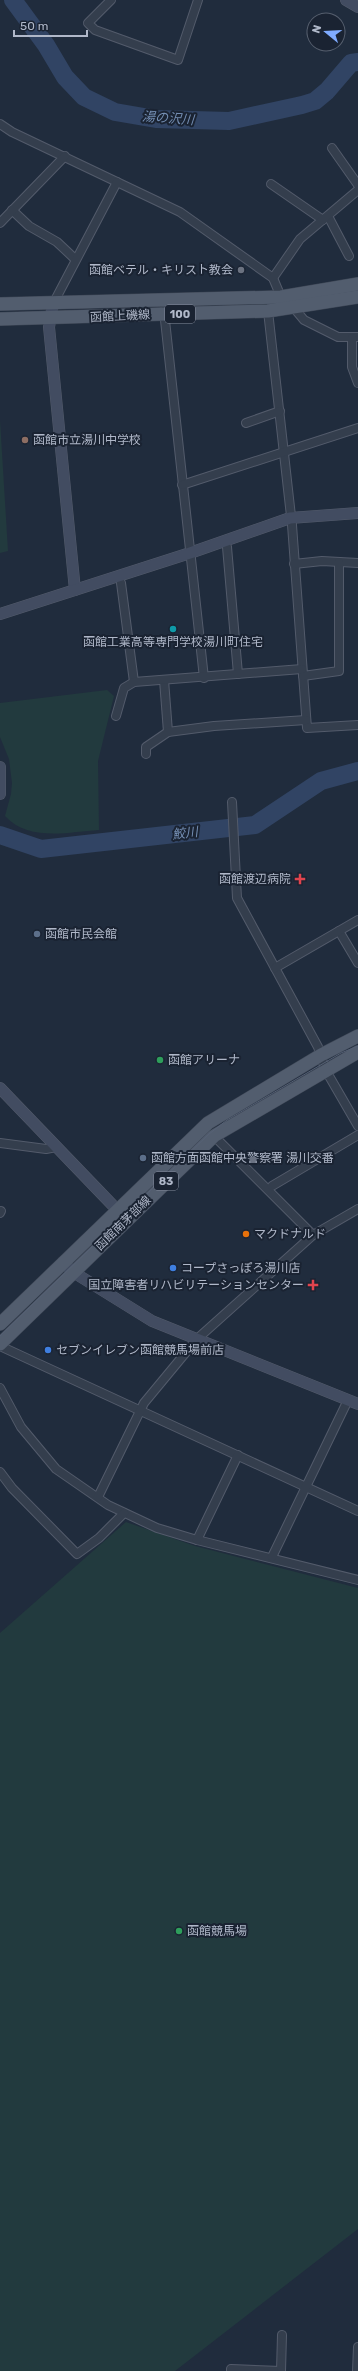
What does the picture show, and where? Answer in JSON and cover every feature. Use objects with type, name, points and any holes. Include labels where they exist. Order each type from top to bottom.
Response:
[{"type":"main road","name":"函館上磯線","points":[[0,304],[53,304],[163,299],[281,297],[358,284]]},
{"type":"main road","name":"函館上磯線","points":[[0,319],[268,311],[358,297]]},
{"type":"main road","name":"函館南茅部線","points":[[0,1324],[116,1210],[208,1123],[321,1055],[358,1036]]},
{"type":"main road","name":"函館南茅部線","points":[[0,1345],[73,1272],[214,1136],[325,1069],[358,1052]]},
{"type":"street","points":[[112,0],[88,23],[95,30],[178,60],[198,0]]},
{"type":"street","points":[[346,0],[358,7]]},
{"type":"street","points":[[0,124],[12,132],[180,212],[273,278],[281,297]]},
{"type":"street","points":[[332,148],[358,185]]},
{"type":"street","points":[[0,223],[65,156]]},
{"type":"street","points":[[75,590],[49,327],[53,304],[75,259],[117,182]]},
{"type":"street","points":[[272,184],[326,218],[348,256]]},
{"type":"street","points":[[273,278],[300,239],[358,190]]},
{"type":"street","points":[[12,210],[28,226],[57,242],[75,259]]},
{"type":"street","points":[[163,299],[204,678]]},
{"type":"street","points":[[294,308],[304,320],[338,337],[355,338],[352,367],[358,383]]},
{"type":"street","points":[[268,311],[284,452],[307,728],[358,725]]},
{"type":"street","points":[[246,423],[280,411]]},
{"type":"street","points":[[182,485],[358,428]]},
{"type":"street","points":[[0,614],[190,553],[290,518],[358,513]]},
{"type":"street","points":[[227,547],[238,674]]},
{"type":"street","points":[[294,564],[340,562],[358,563]]},
{"type":"street","points":[[116,716],[124,688],[134,682],[204,678],[238,674],[339,671],[340,562]]},
{"type":"street","points":[[121,583],[134,682]]},
{"type":"street","points":[[164,680],[168,732]]},
{"type":"street","points":[[146,754],[146,748],[168,732],[214,726],[306,720]]},
{"type":"street","points":[[0,767],[0,794]]},
{"type":"street","points":[[232,802],[237,898],[321,1055],[325,1069],[358,1126]]},
{"type":"street","points":[[275,968],[358,920]]},
{"type":"street","points":[[339,931],[358,963]]},
{"type":"street","points":[[0,1088],[127,1220]]},
{"type":"street","points":[[272,1186],[358,1135]]},
{"type":"street","points":[[214,1136],[313,1235]]},
{"type":"street","points":[[0,1143],[46,1149],[56,1147]]},
{"type":"street","points":[[98,1497],[140,1410],[197,1339],[313,1235],[358,1209]]},
{"type":"street","points":[[63,1262],[73,1272],[152,1321],[353,1402],[306,1487],[272,1557]]},
{"type":"street","points":[[0,1345],[358,1511]]},
{"type":"street","points":[[0,1388],[21,1427],[56,1469],[75,1484],[124,1513],[157,1528],[197,1540],[272,1557],[358,1580]]},
{"type":"street","points":[[197,1540],[238,1455]]},
{"type":"street","points":[[0,1472],[12,1488],[78,1554],[99,1538],[124,1513]]},
{"type":"street","points":[[231,2371],[231,2369],[281,2371],[282,2335]]},
{"type":"street","points":[[357,2371],[358,2347]]},
{"type":"green space","points":[[0,420],[8,551],[0,553]]},
{"type":"green space","points":[[107,690],[114,696],[98,761],[99,830],[49,834],[25,829],[15,824],[5,816],[11,794],[12,783],[9,759],[0,737],[0,703]]},
{"type":"green space","name":"函館競馬場","points":[[126,1522],[195,1546],[358,1588],[358,2229],[175,2371],[0,2371],[0,1633]]},
{"type":"waterway","name":"湯の沢川","points":[[13,0],[46,45],[65,77],[84,97],[115,112],[156,119],[229,121],[315,101],[327,91],[351,63],[358,62]]},
{"type":"waterway","name":"鮫川","points":[[0,835],[41,849],[255,825],[321,781],[358,771]]},
{"type":"tram line","points":[[0,1336],[209,1134],[227,1120],[341,1053],[358,1046]]},
{"type":"place","name":"函館ベテル・キリスト教会","points":[[241,270]]},
{"type":"place","name":"函館市立湯川中学校","points":[[25,440]]},
{"type":"place","name":"函館工業高等専門学校湯川町住宅","points":[[173,629]]},
{"type":"place","name":"函館渡辺病院","points":[[300,879]]},
{"type":"place","name":"函館市民会館","points":[[37,934]]},
{"type":"place","name":"函館アリーナ","points":[[160,1060]]},
{"type":"place","name":"函館方面函館中央警察署 湯川交番","points":[[143,1158]]},
{"type":"place","name":"マクドナルド","points":[[246,1234]]},
{"type":"place","name":"コープさっぽろ湯川店","points":[[173,1268]]},
{"type":"place","name":"国立障害者リハビリテーションセンター","points":[[313,1285]]},
{"type":"place","name":"セブンイレブン函館競馬場前店","points":[[48,1350]]},
{"type":"place","name":"函館競馬場","points":[[179,1931]]}]
